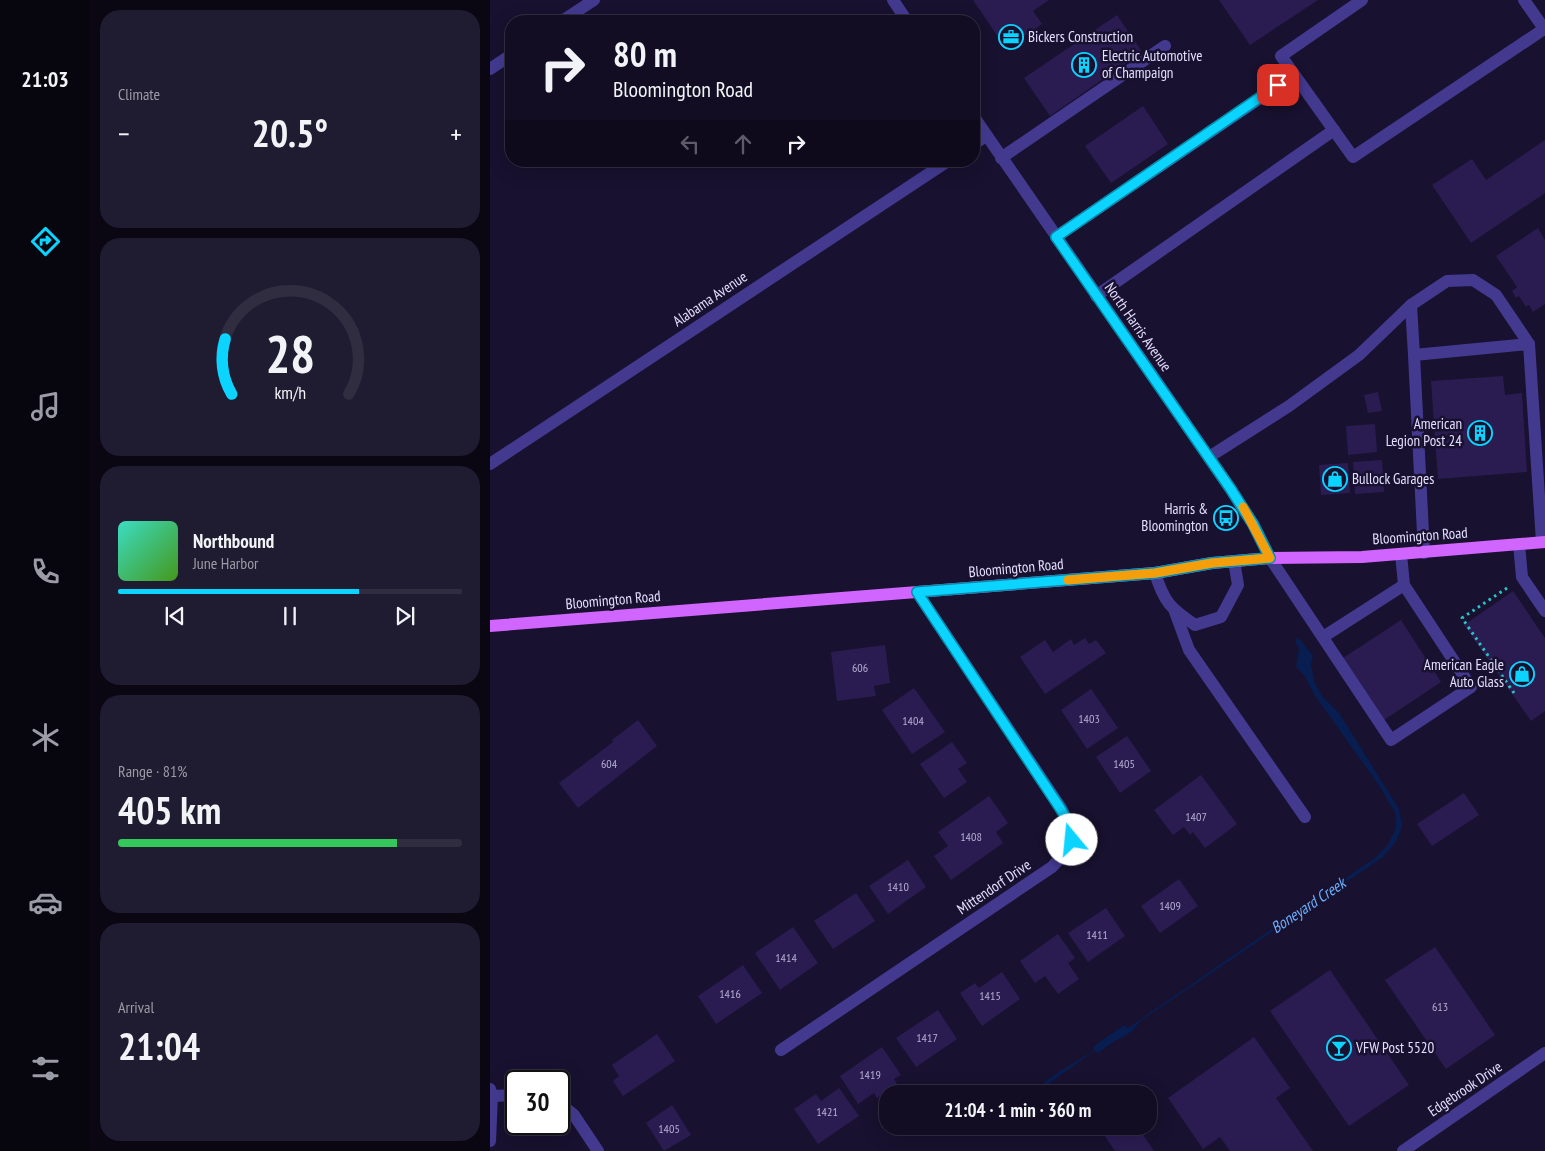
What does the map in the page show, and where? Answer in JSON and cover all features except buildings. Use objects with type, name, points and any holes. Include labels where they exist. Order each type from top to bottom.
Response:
[{"type":"main road","name":"Bloomington Road","points":[[490,626],[1155,573],[1212,563],[1270,558],[1362,557],[1544,542]]},
{"type":"street","points":[[571,15],[594,0]]},
{"type":"street","points":[[893,0],[903,15]]},
{"type":"street","points":[[1362,0],[1281,56],[1353,157],[1544,29],[1524,0]]},
{"type":"street","points":[[1001,158],[1165,46]]},
{"type":"street","points":[[490,70],[505,59]]},
{"type":"street","points":[[1056,237],[1294,74]]},
{"type":"street","name":"North Harris Avenue","points":[[980,126],[1209,457],[1253,524],[1270,558],[1391,740],[1470,687],[1404,585]]},
{"type":"street","points":[[1096,296],[1334,130]]},
{"type":"street","points":[[980,140],[986,136]]},
{"type":"street","name":"Alabama Avenue","points":[[490,464],[939,167]]},
{"type":"street","points":[[1209,457],[1289,406],[1359,356],[1411,305],[1447,281],[1473,280],[1496,295],[1529,344],[1538,485],[1544,542]]},
{"type":"street","points":[[1411,305],[1424,553]]},
{"type":"street","points":[[1414,355],[1529,344]]},
{"type":"street","points":[[1519,544],[1522,577],[1545,611]]},
{"type":"street","points":[[1323,637],[1404,585],[1401,554]]},
{"type":"street","points":[[1175,612],[1195,625],[1221,617],[1238,585],[1234,561]]},
{"type":"street","points":[[1155,573],[1161,592],[1175,612],[1189,650],[1305,817]]},
{"type":"street","name":"Mittendorf Drive","points":[[781,1050],[1052,867],[1068,850],[1072,840],[1071,827],[1060,808],[917,592]]},
{"type":"street","name":"Edgebrook Drive","points":[[1403,1151],[1419,1146],[1545,1053]]},
{"type":"street","points":[[490,1141],[491,1092],[505,1094]]},
{"type":"street","points":[[570,1112],[598,1151]]},
{"type":"path","points":[[1514,693],[1462,618],[1522,577]]},
{"type":"water","points":[[1298,637],[1313,656],[1311,664],[1314,681],[1322,696],[1339,713],[1399,809],[1402,826],[1396,842],[1383,857],[1139,1022],[1126,1036],[1107,1042],[1375,858],[1387,846],[1396,828],[1396,814],[1378,784],[1315,696],[1304,675],[1296,667],[1299,648],[1295,642]]},
{"type":"water","points":[[1105,1044],[1048,1085],[1041,1085]]},
{"type":"waterway","name":"Boneyard Creek","points":[[1098,1048],[1124,1030]]},
{"type":"slow traffic","points":[[1068,580],[1155,573],[1212,563],[1270,558],[1243,507]]},
{"type":"place","name":"Bickers Construction","points":[[1011,37]]},
{"type":"place","name":"Electric Automotive of Champaign","points":[[1084,65]]},
{"type":"place","name":"American Legion Post 24","points":[[1480,433]]},
{"type":"place","name":"Bullock Garages","points":[[1335,479]]},
{"type":"place","name":"Harris & Bloomington","points":[[1226,518]]},
{"type":"place","name":"American Eagle Auto Glass","points":[[1522,674]]},
{"type":"place","name":"VFW Post 5520","points":[[1339,1048]]},
{"type":"route","points":[[1072,840],[1071,827],[1060,808],[917,592],[1155,573],[1212,563],[1270,558],[1253,524],[1230,488],[1056,237],[1278,85]]}]
